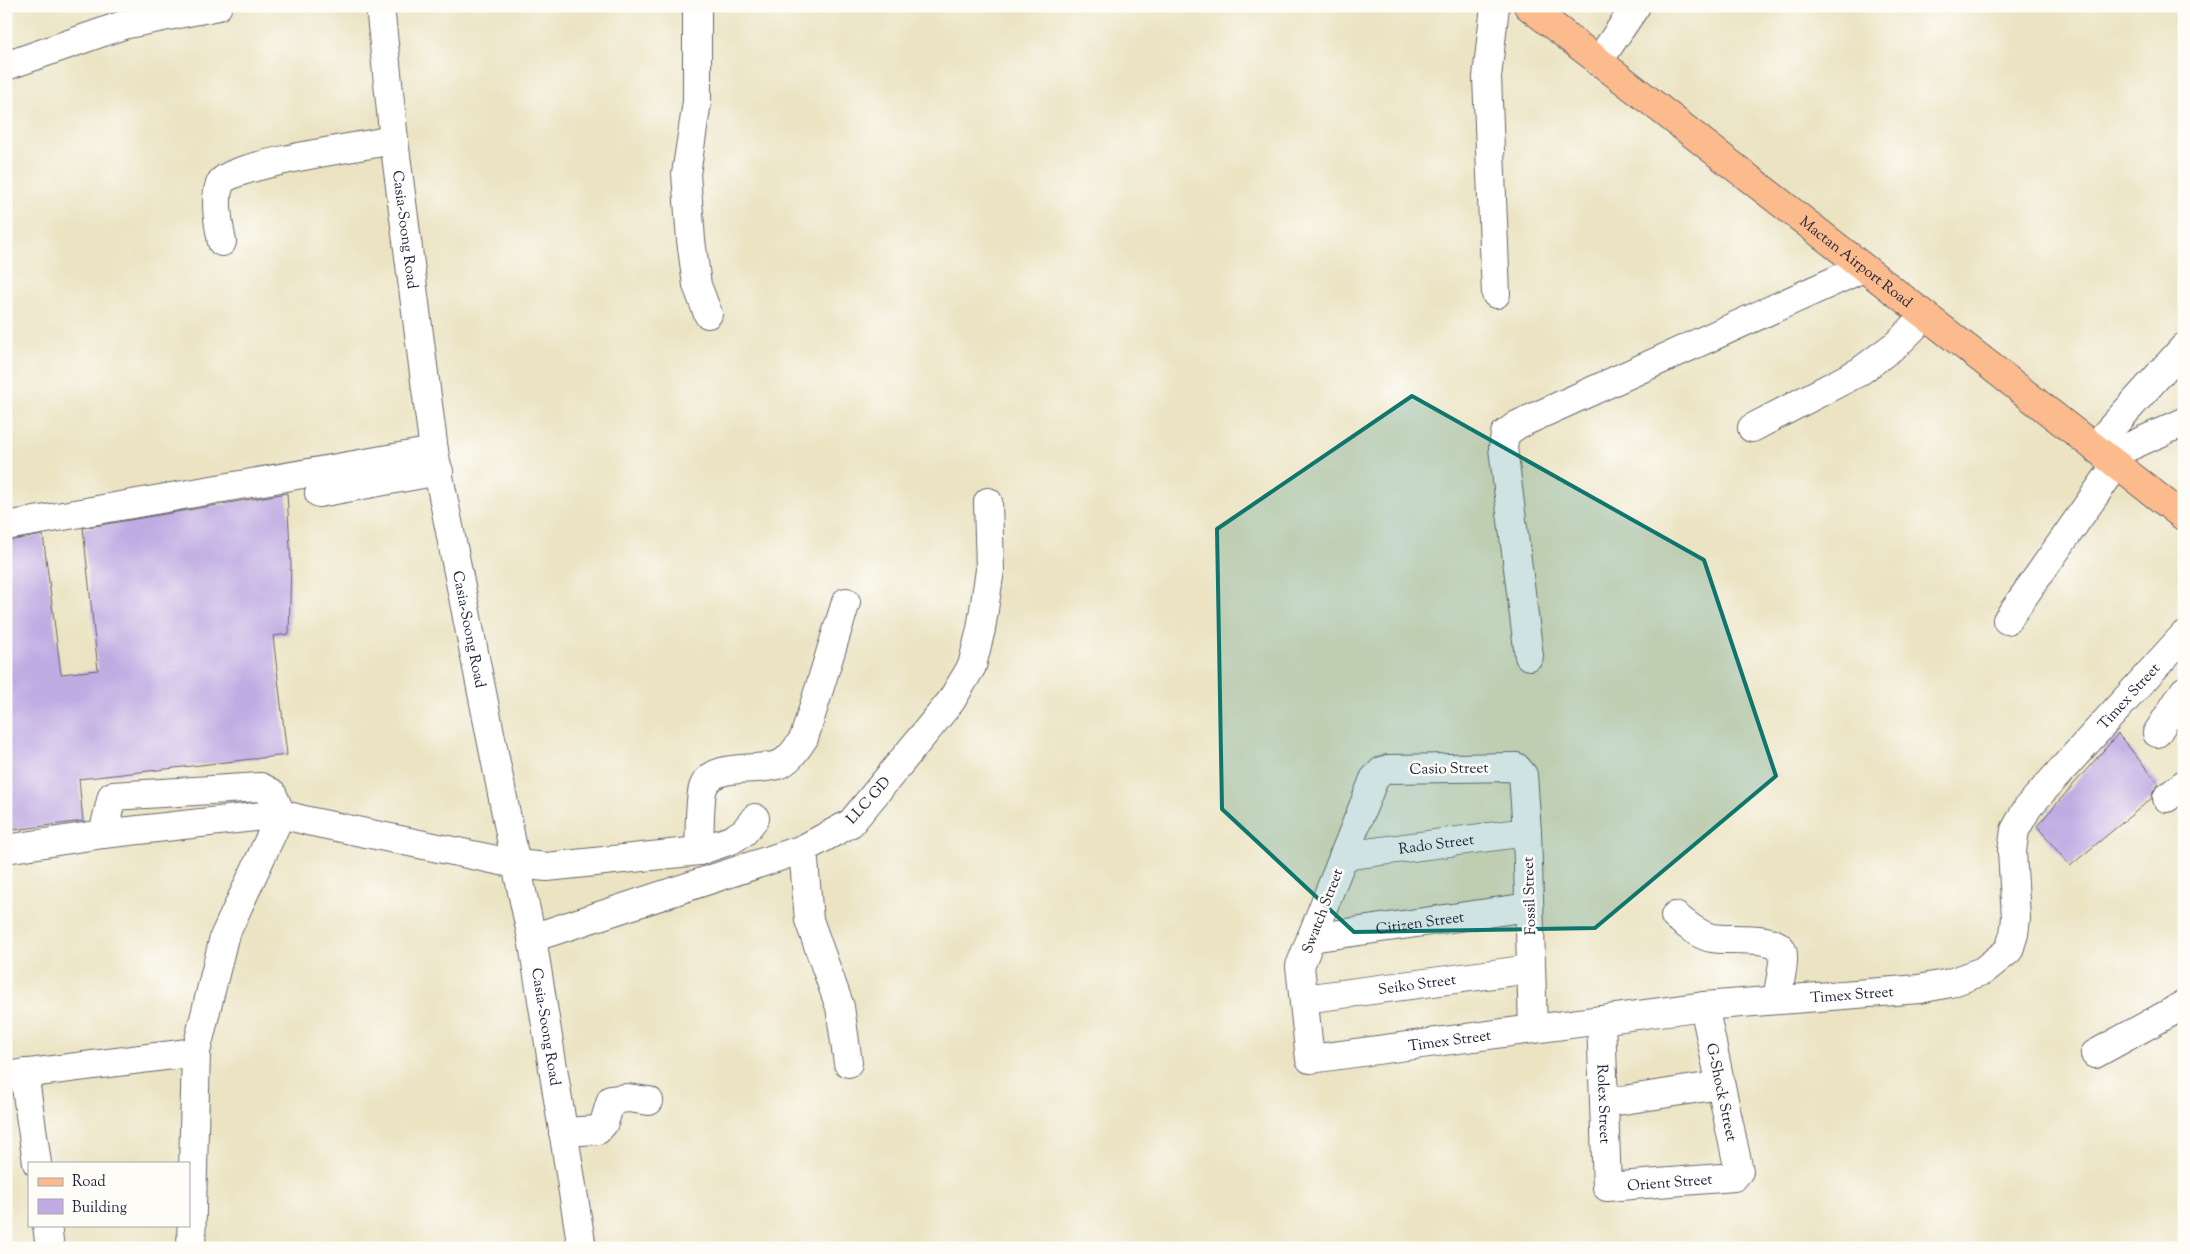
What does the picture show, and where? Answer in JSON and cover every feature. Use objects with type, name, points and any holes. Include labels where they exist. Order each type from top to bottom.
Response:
[{"type":"main road","name":"Mactan Airport Road","points":[[1528,6],[2184,517]]},
{"type":"street","points":[[6,66],[123,25],[218,6]]},
{"type":"street","name":"Casia-Soong Road","points":[[380,6],[394,140],[437,461],[532,938],[582,1248]]},
{"type":"street","points":[[697,6],[697,102],[686,174],[691,240],[697,285],[708,314]]},
{"type":"street","points":[[1495,6],[1487,77],[1496,294]]},
{"type":"street","points":[[1598,62],[1636,6]]},
{"type":"street","points":[[222,242],[218,220],[218,191],[226,175],[272,161],[293,160],[394,140]]},
{"type":"street","points":[[1529,656],[1503,448],[1506,434],[1526,421],[1863,268]]},
{"type":"street","points":[[1752,428],[1859,372],[1898,343],[1925,316]]},
{"type":"street","points":[[2007,620],[2106,456],[2184,347]]},
{"type":"street","points":[[2106,456],[2184,422]]},
{"type":"street","points":[[319,493],[437,461]]},
{"type":"street","points":[[6,526],[437,461]]},
{"type":"street","name":"LLC GD","points":[[532,938],[803,849],[851,823],[951,701],[972,666],[982,629],[990,570],[988,502]]},
{"type":"street","points":[[699,851],[703,788],[709,779],[717,772],[778,765],[793,754],[804,738],[846,602]]},
{"type":"street","name":"Timex Street","points":[[1310,1059],[1704,1006],[1919,989],[1950,983],[1983,971],[2009,950],[2014,934],[2016,918],[2012,851],[2015,830],[2028,807],[2184,635]]},
{"type":"street","points":[[2157,733],[2184,691]]},
{"type":"street","name":"Casio Street","points":[[1382,771],[1388,769],[1516,767]]},
{"type":"street","name":"Fossil Street","points":[[1516,767],[1523,774],[1527,832],[1533,1029]]},
{"type":"street","name":"Swatch Street","points":[[1310,1059],[1300,966],[1374,778],[1382,771]]},
{"type":"street","points":[[103,834],[112,796],[261,787],[272,793],[282,814]]},
{"type":"street","points":[[191,1248],[196,1052],[224,937],[282,814]]},
{"type":"street","points":[[6,849],[103,834],[282,814],[516,864],[547,867],[699,851],[731,840],[744,832],[754,818]]},
{"type":"street","name":"Rado Street","points":[[1343,856],[1527,832]]},
{"type":"street","points":[[803,849],[809,920],[840,1007],[848,1063]]},
{"type":"street","name":"Citizen Street","points":[[1311,938],[1530,907]]},
{"type":"street","points":[[1675,916],[1690,928],[1713,938],[1768,941],[1778,944],[1783,953],[1777,1000]]},
{"type":"street","name":"Seiko Street","points":[[1304,999],[1531,969]]},
{"type":"street","points":[[2095,1054],[2184,1005]]},
{"type":"street","name":"G-Shock Street","points":[[1704,1006],[1739,1171],[1734,1177]]},
{"type":"street","name":"Rolex Street","points":[[1601,1020],[1607,1187]]},
{"type":"street","points":[[37,1162],[15,1074],[196,1052]]},
{"type":"street","points":[[1604,1103],[1720,1085]]},
{"type":"street","points":[[563,1132],[598,1130],[604,1123],[611,1100],[628,1098],[649,1101]]},
{"type":"street","name":"Orient Street","points":[[1607,1187],[1734,1177]]},
{"type":"street","points":[[47,1226],[50,1248]]},
{"type":"highlighted area","points":[[1412,396],[1704,560],[1776,776],[1595,928],[1354,932],[1222,809],[1217,529]]},
{"type":"building","points":[[287,493],[291,565],[289,634],[273,636],[287,755],[79,779],[83,821],[6,831],[6,541],[43,535],[61,674],[98,670],[83,528]]},
{"type":"building","points":[[2118,734],[2159,784],[2153,792],[2152,798],[2070,866],[2037,826]]}]
